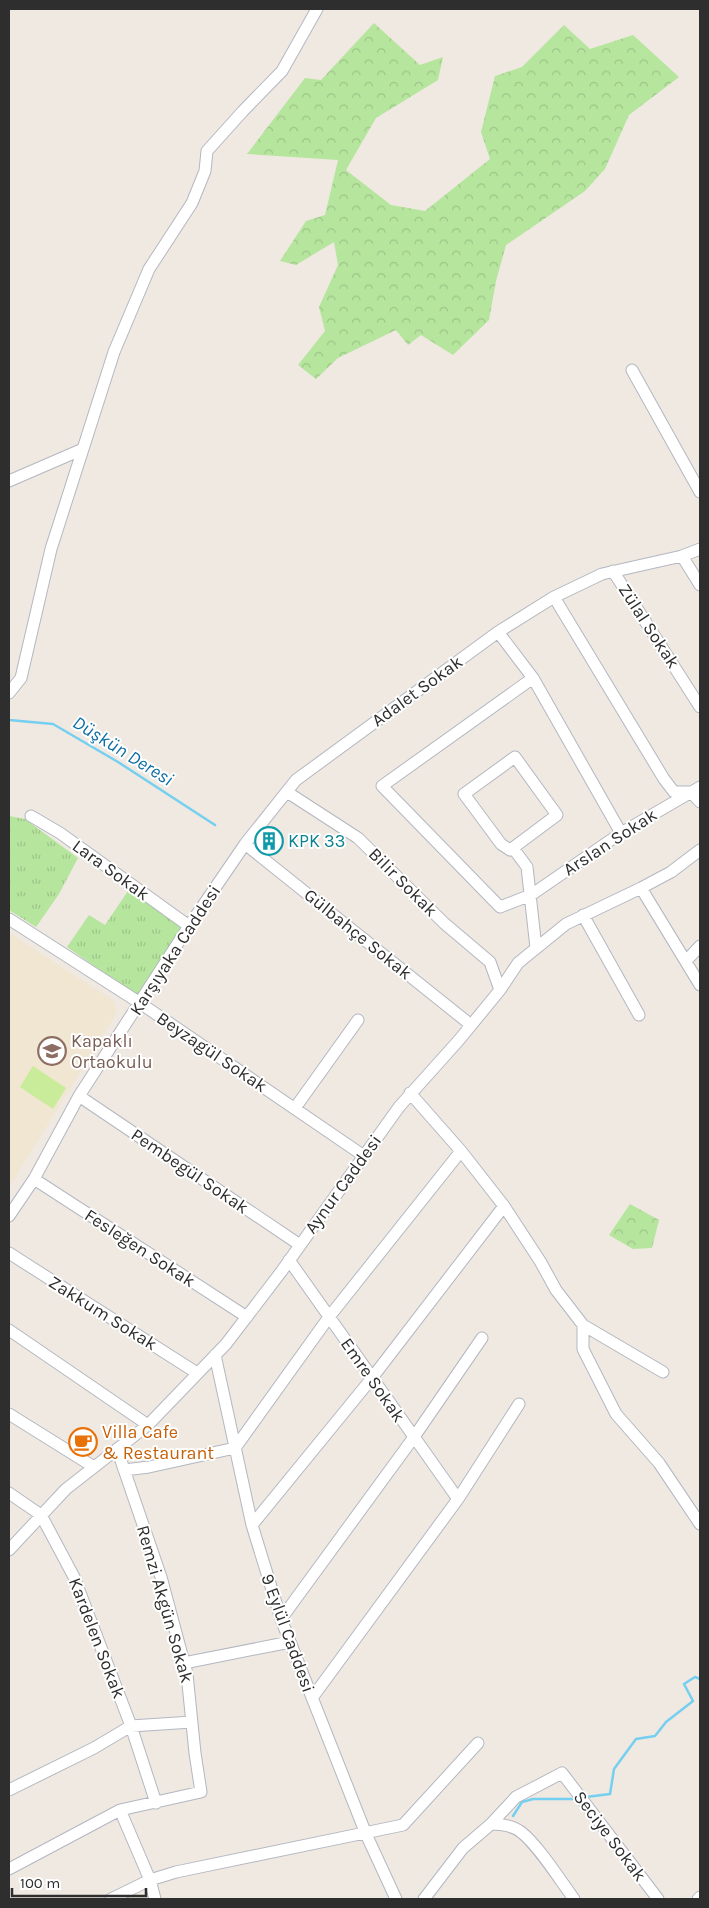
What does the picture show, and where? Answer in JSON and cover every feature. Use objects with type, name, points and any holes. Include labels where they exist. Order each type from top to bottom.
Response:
[{"type":"street","points":[[9,693],[21,678],[51,549],[122,334],[148,269],[192,203],[205,171],[207,151],[243,110],[282,72],[317,9]]},
{"type":"street","points":[[632,370],[696,474],[700,492]]},
{"type":"street","points":[[9,481],[83,450]]},
{"type":"street","name":"Adalet Sokak","points":[[287,792],[296,780],[498,632],[554,597],[602,574],[682,556],[700,548]]},
{"type":"street","points":[[682,556],[700,585]]},
{"type":"street","name":"Zülal Sokak","points":[[613,571],[700,707]]},
{"type":"street","points":[[554,597],[664,779],[674,792],[696,789],[700,802]]},
{"type":"street","points":[[498,632],[533,678],[621,833]]},
{"type":"street","name":"Arslan Sokak","points":[[533,678],[382,786],[500,907],[531,895],[621,833],[696,789]]},
{"type":"street","points":[[515,757],[557,815],[513,848],[510,850],[501,844],[464,794],[515,757]]},
{"type":"street","name":"Karşıyaka Caddesi","points":[[9,1216],[34,1179],[79,1096],[189,926],[245,844],[287,792]]},
{"type":"street","name":"Bilir Sokak","points":[[287,792],[358,838],[444,923],[490,962],[500,990]]},
{"type":"street","name":"Lara Sokak","points":[[31,816],[60,833],[189,926]]},
{"type":"street","name":"Gülbahçe Sokak","points":[[245,844],[471,1025]]},
{"type":"street","points":[[513,848],[527,867],[536,948]]},
{"type":"street","name":"Aynur Caddesi","points":[[9,1550],[66,1489],[148,1425],[226,1344],[410,1093],[471,1025],[500,990],[518,963],[566,924],[671,872],[700,850]]},
{"type":"street","points":[[641,888],[700,985]]},
{"type":"street","points":[[584,915],[639,1015]]},
{"type":"street","name":"Beyzagül Sokak","points":[[9,918],[140,1002],[364,1156]]},
{"type":"street","points":[[686,961],[700,946]]},
{"type":"street","points":[[295,1108],[358,1020]]},
{"type":"street","points":[[410,1093],[461,1151],[504,1206],[540,1261],[556,1290],[583,1325],[663,1372]]},
{"type":"street","name":"Pembegül Sokak","points":[[79,1096],[300,1245]]},
{"type":"street","points":[[124,1470],[149,1467],[235,1448],[329,1317],[461,1151]]},
{"type":"street","name":"Fesleğen Sokak","points":[[34,1179],[247,1317]]},
{"type":"street","points":[[252,1526],[372,1378],[504,1206]]},
{"type":"street","name":"Zakkum Sokak","points":[[9,1254],[197,1373]]},
{"type":"street","name":"Emre Sokak","points":[[289,1260],[458,1499]]},
{"type":"street","points":[[583,1325],[583,1348],[616,1414],[659,1463],[700,1524]]},
{"type":"street","points":[[9,1330],[148,1425]]},
{"type":"street","points":[[281,1619],[414,1437],[482,1338]]},
{"type":"street","name":"9 Eylül Caddesi","points":[[215,1355],[252,1526],[281,1619],[366,1834],[394,1899]]},
{"type":"street","points":[[312,1698],[458,1499],[519,1404]]},
{"type":"street","points":[[9,1414],[94,1467]]},
{"type":"street","name":"Remzi Akgün Sokak","points":[[117,1449],[161,1577],[187,1674],[201,1792],[156,1803]]},
{"type":"street","name":"Kardelen Sokak","points":[[9,1493],[41,1515],[74,1577],[131,1726],[156,1803]]},
{"type":"street","points":[[184,1663],[290,1642]]},
{"type":"street","points":[[9,1790],[94,1748],[131,1726],[192,1722]]},
{"type":"street","points":[[111,1899],[150,1880],[184,1870],[403,1825],[478,1743]]},
{"type":"street","name":"Seciye Sokak","points":[[491,1824],[516,1797],[562,1773],[658,1899]]},
{"type":"street","points":[[9,1869],[120,1810],[156,1803]]},
{"type":"street","points":[[120,1810],[150,1880],[155,1899]]},
{"type":"street","points":[[424,1899],[462,1848],[491,1824],[504,1824],[520,1831],[574,1899]]},
{"type":"shaded area","name":"Kapaklı Ortaokulu","points":[[9,933],[114,1001],[117,1012],[9,1187]]},
{"type":"green space","points":[[374,23],[420,65],[443,57],[438,80],[376,118],[346,170],[391,205],[425,211],[490,159],[481,132],[495,76],[522,67],[564,25],[590,49],[633,35],[679,77],[629,115],[605,169],[585,191],[506,245],[496,281],[489,320],[453,355],[421,335],[408,345],[396,330],[338,358],[316,379],[298,365],[325,331],[319,307],[338,265],[334,242],[296,265],[280,261],[306,221],[325,215],[338,160],[247,154],[305,78],[321,80]]},
{"type":"green space","points":[[9,816],[25,819],[78,858],[59,894],[36,927],[9,910]]},
{"type":"green space","points":[[128,891],[174,919],[182,930],[139,997],[67,947],[89,915],[105,925]]},
{"type":"green space","points":[[33,1066],[66,1088],[53,1109],[20,1087]]},
{"type":"green space","points":[[630,1204],[659,1220],[652,1248],[633,1249],[609,1235]]},
{"type":"waterway","name":"Düşkün Deresi","points":[[9,720],[53,724],[118,762],[215,825]]},
{"type":"waterway","points":[[586,1797],[610,1794],[614,1769],[636,1739],[655,1736],[666,1722],[693,1701],[684,1684],[695,1677],[700,1679]]},
{"type":"waterway","points":[[513,1816],[522,1802],[533,1799],[578,1799]]},
{"type":"place","name":"KPK 33","points":[[269,841]]},
{"type":"place","name":"Kapaklı Ortaokulu","points":[[52,1051]]},
{"type":"place","name":"Villa Cafe & Restaurant","points":[[83,1442]]}]
